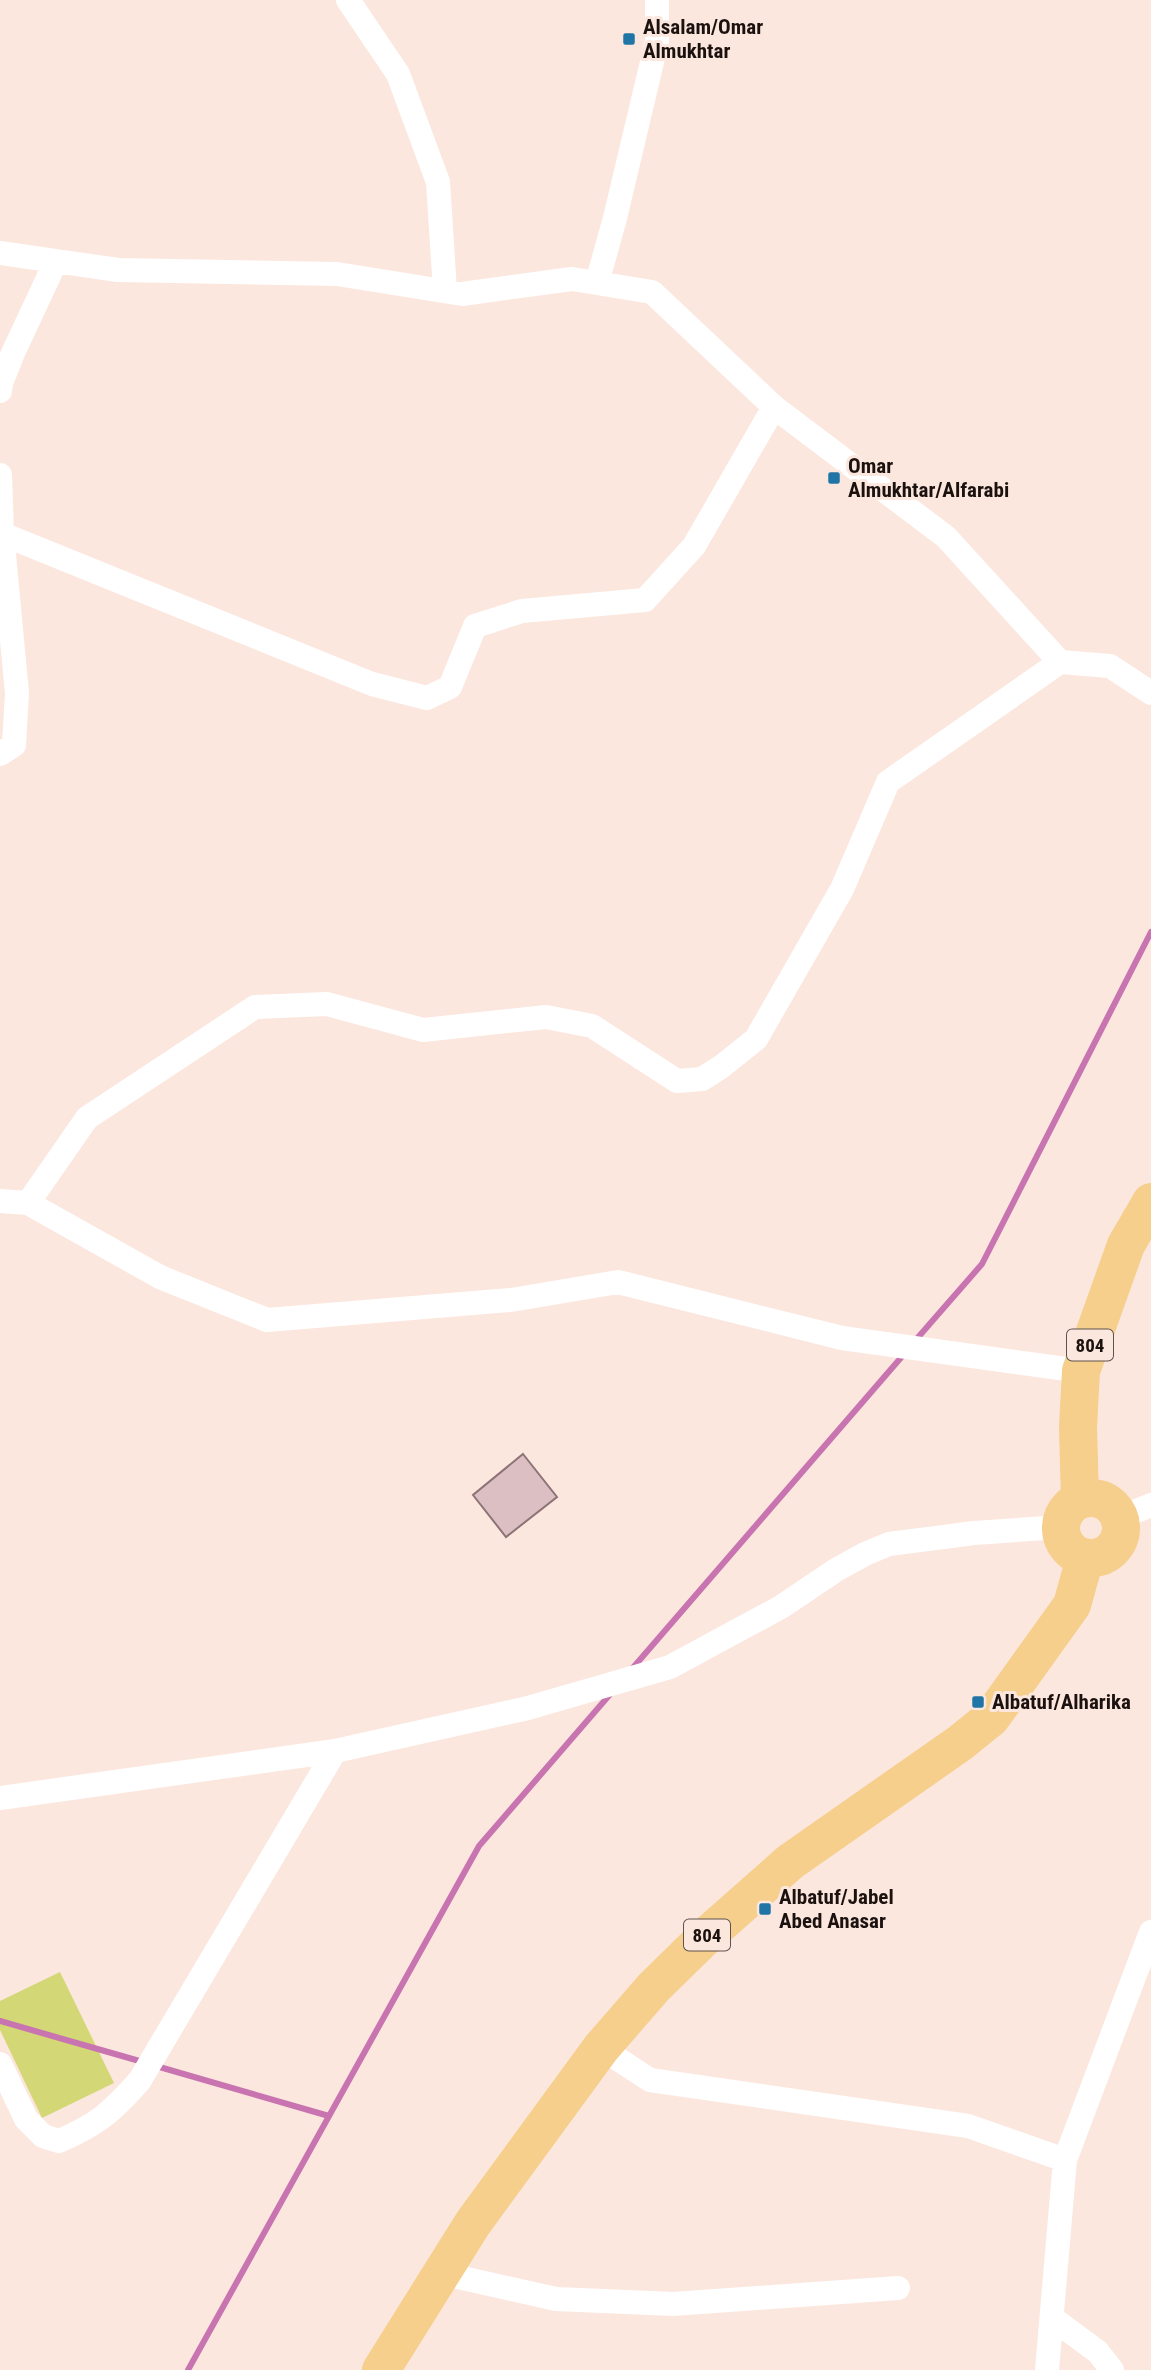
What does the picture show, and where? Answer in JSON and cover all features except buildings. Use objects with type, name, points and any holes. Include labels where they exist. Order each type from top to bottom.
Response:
[{"type":"main road","name":"804","points":[[1070,1513],[1081,1371],[1126,1245],[1151,1202]]},
{"type":"main road","points":[[1099,1499],[1135,1511],[1117,1544],[1103,1556],[1085,1558],[1070,1550],[1061,1535],[1070,1513],[1099,1499]]},
{"type":"main road","name":"804","points":[[382,2370],[473,2223],[601,2048],[654,1987],[702,1939],[790,1862],[992,1718],[1072,1605],[1085,1558]]},
{"type":"street","points":[[348,0],[398,74],[438,182],[445,292]]},
{"type":"street","points":[[597,284],[657,41],[657,0]]},
{"type":"street","points":[[0,253],[118,270],[337,274],[462,294],[572,279],[652,292],[774,407],[946,537],[1060,662]]},
{"type":"street","points":[[0,391],[13,354],[56,261]]},
{"type":"street","points":[[1,533],[372,684],[427,698],[450,687],[475,626],[522,611],[645,600],[694,546],[774,407]]},
{"type":"street","points":[[0,475],[1,533],[17,693],[14,745],[0,754]]},
{"type":"street","points":[[28,1203],[87,1118],[255,1007],[327,1004],[423,1030],[546,1017],[592,1026],[677,1081],[702,1079],[756,1039],[842,889],[888,782],[1060,662],[1110,666],[1151,693]]},
{"type":"street","points":[[0,1201],[28,1203],[160,1277],[267,1320],[511,1300],[618,1282],[842,1338],[1081,1371]]},
{"type":"street","points":[[0,1798],[335,1751],[528,1708],[670,1667],[781,1606],[835,1570],[889,1544],[974,1533],[1070,1513]]},
{"type":"street","points":[[0,2064],[26,2119],[43,2136],[59,2141],[88,2129],[116,2107],[141,2080],[335,1751]]},
{"type":"street","points":[[1047,2370],[1065,2160],[1151,1932]]},
{"type":"street","points":[[601,2048],[650,2080],[968,2126],[1065,2160]]},
{"type":"street","points":[[440,2273],[556,2299],[673,2304],[898,2288]]},
{"type":"street","points":[[1052,2318],[1098,2352],[1112,2370]]},
{"type":"green space","points":[[60,1972],[114,2083],[42,2118],[0,2030],[0,2001]]},
{"type":"waterway","points":[[914,1342],[982,1264],[1151,932]]},
{"type":"waterway","points":[[631,1670],[905,1353]]},
{"type":"waterway","points":[[188,2370],[479,1846],[612,1692]]},
{"type":"waterway","points":[[0,2021],[143,2062]]},
{"type":"waterway","points":[[156,2066],[329,2116]]},
{"type":"place","name":"Alsalam/Omar Almukhtar","points":[[629,39]]},
{"type":"place","name":"Omar Almukhtar/Alfarabi","points":[[834,478]]},
{"type":"place","name":"Albatuf/Alharika","points":[[978,1702]]},
{"type":"place","name":"Albatuf/Jabel Abed Anasar","points":[[765,1909]]}]
